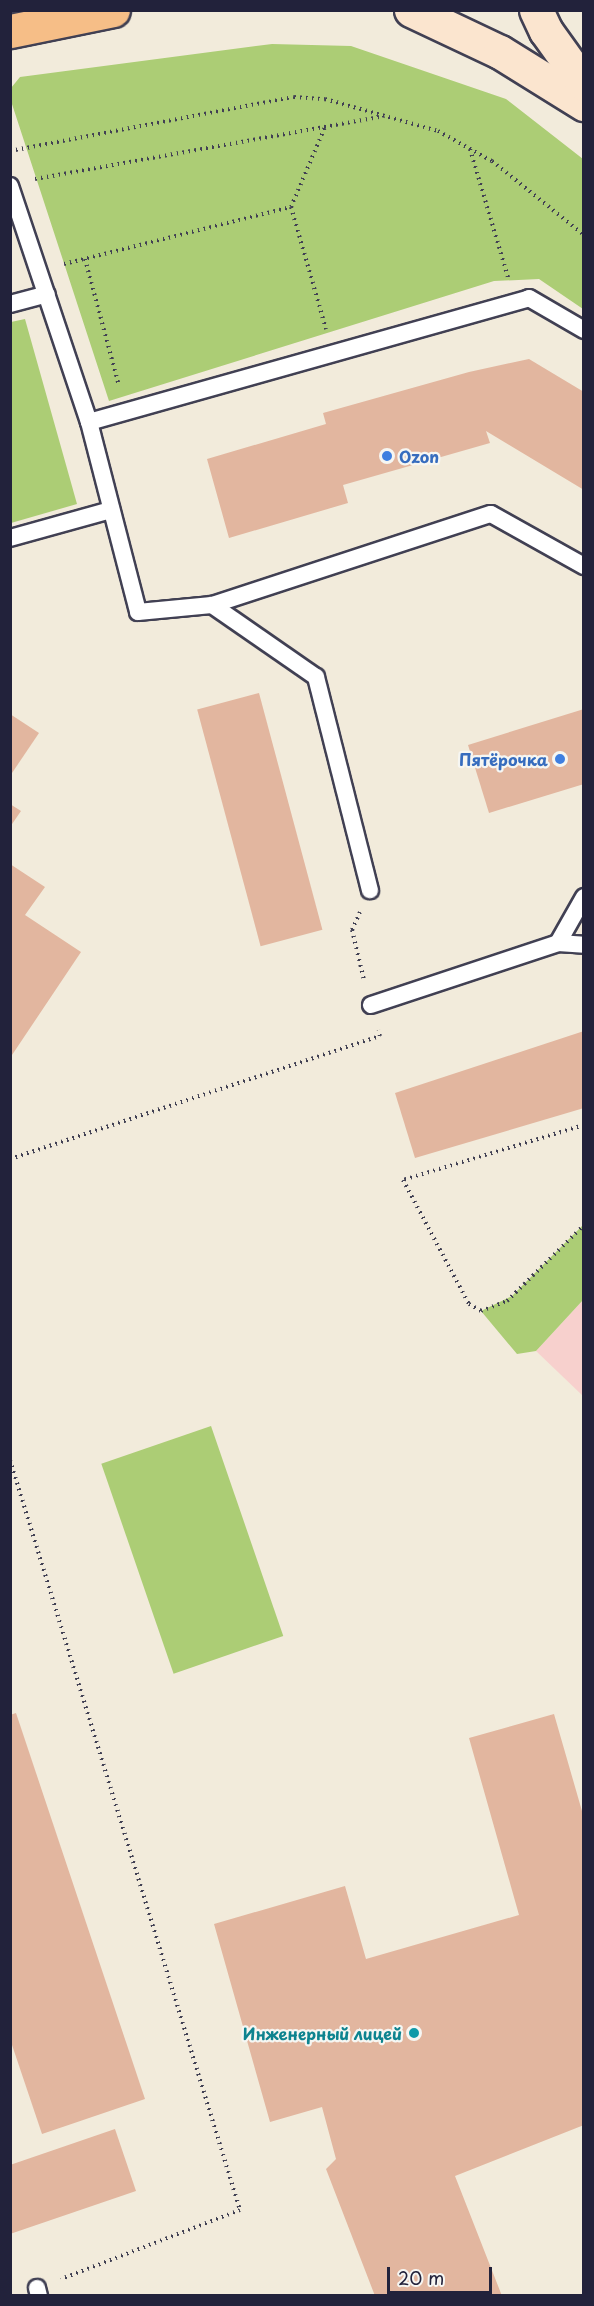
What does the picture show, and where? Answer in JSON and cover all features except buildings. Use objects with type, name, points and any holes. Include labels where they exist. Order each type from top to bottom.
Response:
[{"type":"main road","points":[[12,24],[113,10]]},
{"type":"main road","points":[[411,10],[500,52],[584,104]]},
{"type":"main road","points":[[536,10],[546,31],[584,84]]},
{"type":"lane","points":[[10,186],[14,206],[39,270],[89,422],[138,612],[212,605],[490,514],[584,566]]},
{"type":"lane","points":[[10,304],[46,294]]},
{"type":"lane","points":[[89,422],[529,298],[584,330]]},
{"type":"lane","points":[[10,538],[111,510]]},
{"type":"lane","points":[[212,605],[316,677],[370,890]]},
{"type":"lane","points":[[558,943],[584,897]]},
{"type":"lane","points":[[370,1005],[558,943],[584,945]]},
{"type":"path","points":[[10,151],[294,97],[325,99],[438,131],[492,161],[584,235]]},
{"type":"path","points":[[34,180],[385,116]]},
{"type":"path","points":[[325,127],[291,207],[333,353]]},
{"type":"path","points":[[470,148],[515,302]]},
{"type":"path","points":[[39,270],[291,207]]},
{"type":"path","points":[[85,259],[126,412]]},
{"type":"path","points":[[10,1159],[380,1036],[352,930],[370,890]]},
{"type":"path","points":[[584,1125],[403,1180],[469,1304],[481,1311],[507,1301],[584,1225]]},
{"type":"path","points":[[10,1460],[240,2210],[38,2292]]},
{"type":"shaded area","points":[[583,1300],[583,1396],[536,1351]]},
{"type":"green space","points":[[272,44],[351,46],[506,99],[583,159],[583,309],[539,279],[494,281],[109,401],[11,101],[11,88],[20,77]]},
{"type":"green space","points":[[25,319],[77,504],[11,523],[11,322]]},
{"type":"green space","points":[[583,1225],[583,1300],[536,1351],[517,1354],[481,1311],[512,1296]]},
{"type":"green space","points":[[211,1426],[283,1636],[174,1674],[101,1464]]},
{"type":"place","name":"Ozon","points":[[387,456]]},
{"type":"place","name":"Пятёрочка","points":[[560,759]]},
{"type":"place","name":"Инженерный лицей","points":[[414,2033]]}]
